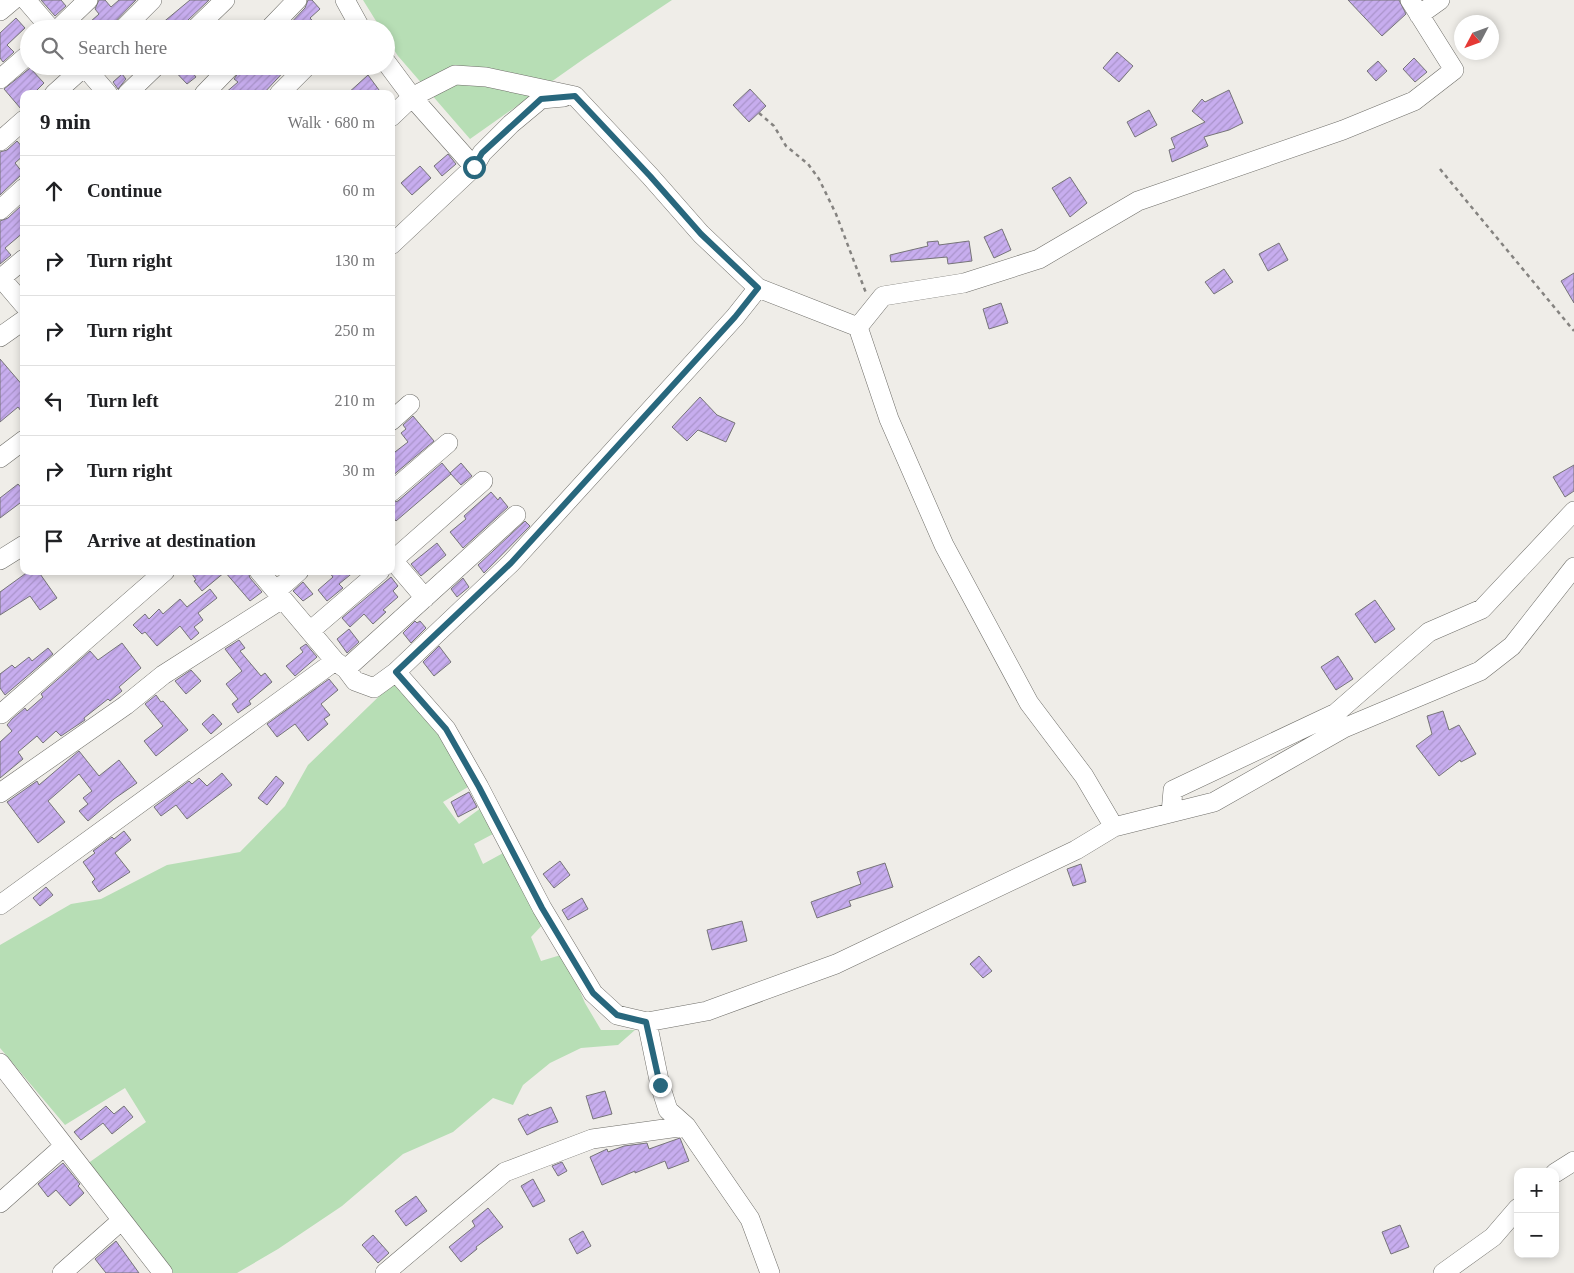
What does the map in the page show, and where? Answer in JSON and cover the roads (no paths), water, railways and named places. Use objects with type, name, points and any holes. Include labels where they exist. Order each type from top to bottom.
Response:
[{"type":"street","points":[[0,11],[13,0]]},
{"type":"street","points":[[26,0],[43,20]]},
{"type":"street","points":[[67,20],[88,0]]},
{"type":"street","points":[[132,20],[152,0]]},
{"type":"street","points":[[204,20],[225,0]]},
{"type":"street","points":[[278,20],[297,0]]},
{"type":"street","points":[[345,0],[353,20]]},
{"type":"street","points":[[858,327],[883,296],[964,283],[1039,259],[1138,201],[1343,130],[1414,101],[1454,70],[1415,8],[1440,0]]},
{"type":"street","points":[[0,79],[20,62]]},
{"type":"street","points":[[395,74],[412,97],[474,167]]},
{"type":"street","points":[[58,90],[74,75]]},
{"type":"street","points":[[92,75],[105,90]]},
{"type":"street","points":[[131,90],[147,75]]},
{"type":"street","points":[[208,90],[222,75]]},
{"type":"street","points":[[283,90],[298,75]]},
{"type":"street","points":[[395,113],[412,97],[455,75],[486,77],[575,96],[701,234],[758,288],[858,327],[890,419],[944,545],[1029,704],[1084,776],[1114,828]]},
{"type":"street","points":[[395,241],[474,167],[482,153],[541,99],[575,96]]},
{"type":"street","points":[[0,141],[20,124]]},
{"type":"street","points":[[0,210],[20,192]]},
{"type":"street","points":[[20,262],[0,278],[20,300]]},
{"type":"street","points":[[262,575],[355,681],[374,688],[396,672],[511,563],[735,317],[758,288]]},
{"type":"street","points":[[0,338],[20,323]]},
{"type":"street","points":[[395,417],[410,404]]},
{"type":"street","points":[[0,458],[20,443]]},
{"type":"street","points":[[395,489],[448,443]]},
{"type":"street","points":[[395,558],[483,481]]},
{"type":"street","points":[[1171,813],[1173,790],[1336,713],[1428,632],[1482,609],[1574,511]]},
{"type":"street","points":[[0,904],[340,665],[425,598],[516,514]]},
{"type":"street","points":[[0,560],[20,548]]},
{"type":"street","points":[[396,672],[446,729],[479,787],[542,908],[593,993],[617,1015],[646,1022],[707,1011],[836,964],[1076,850],[1114,828],[1214,802],[1344,728],[1480,672],[1512,646],[1574,567]]},
{"type":"street","points":[[395,569],[425,598]]},
{"type":"street","points":[[0,712],[1,714],[161,575]]},
{"type":"street","points":[[0,793],[126,705],[163,675],[279,595],[296,575]]},
{"type":"street","points":[[310,631],[375,575]]},
{"type":"street","points":[[646,1022],[660,1085],[668,1110],[686,1126],[750,1220],[770,1273]]},
{"type":"street","points":[[0,1063],[7,1086],[64,1146],[163,1273]]},
{"type":"street","points":[[385,1273],[505,1172],[592,1139],[686,1126]]},
{"type":"street","points":[[0,1203],[64,1146]]},
{"type":"street","points":[[1559,1170],[1574,1161]]},
{"type":"street","points":[[1443,1273],[1492,1237],[1514,1212]]},
{"type":"street","points":[[62,1273],[122,1220]]}]
